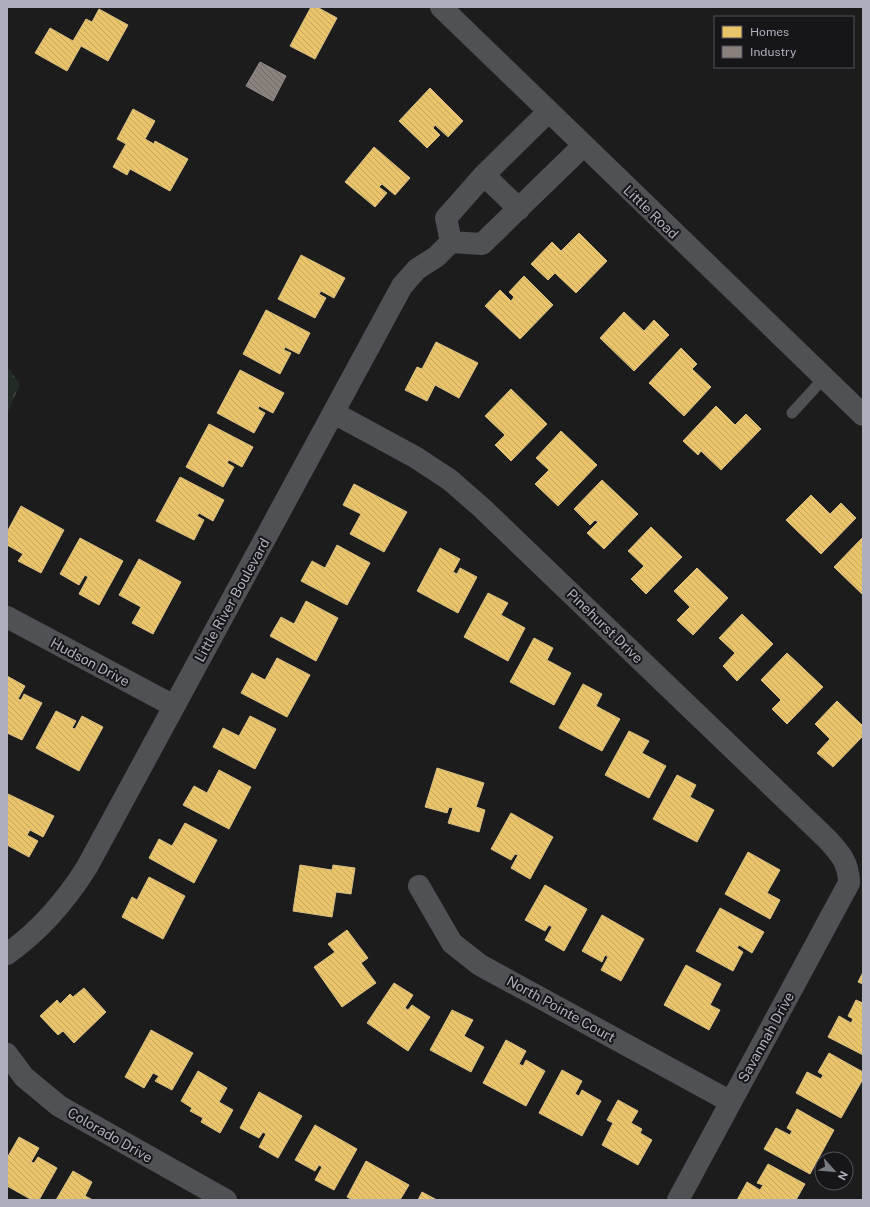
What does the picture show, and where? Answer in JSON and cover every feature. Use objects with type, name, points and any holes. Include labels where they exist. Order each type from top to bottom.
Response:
[{"type":"street","name":"Little Road","points":[[441,7],[583,146],[863,415]]},
{"type":"street","points":[[548,112],[484,175],[446,218],[451,242],[482,244],[583,146]]},
{"type":"street","points":[[484,175],[519,209]]},
{"type":"street","name":"Little River Boulevard","points":[[7,954],[43,925],[72,891],[87,867],[402,286],[417,269],[436,257],[451,242]]},
{"type":"street","name":"Pinehurst Drive","points":[[334,413],[415,457],[450,480],[482,508],[827,839],[845,860],[849,872]]},
{"type":"street","name":"Hudson Drive","points":[[7,617],[174,706]]},
{"type":"street","name":"Savannah Drive","points":[[678,1200],[834,913],[849,883],[849,872]]},
{"type":"street","name":"North Pointe Court","points":[[419,886],[452,943],[480,965],[731,1102]]},
{"type":"street","name":"Colorado Drive","points":[[7,1054],[24,1077],[58,1106],[226,1200]]},
{"type":"lane","points":[[792,413],[824,378]]},
{"type":"green space","points":[[7,369],[10,370],[20,384],[7,414]]},
{"type":"building: Homes","points":[[311,7],[317,7],[337,18],[315,59],[290,46]]},
{"type":"building: Homes","points":[[99,9],[128,25],[108,61],[81,46],[67,71],[35,53],[50,28],[73,41],[86,19],[92,22]]},
{"type":"building: Homes","points":[[430,88],[463,121],[448,137],[435,125],[433,128],[440,135],[427,148],[399,121]]},
{"type":"building: Homes","points":[[133,109],[155,121],[145,139],[154,144],[155,141],[188,159],[170,191],[130,169],[127,175],[113,167],[126,144],[117,139]]},
{"type":"building: Homes","points":[[374,147],[410,178],[395,195],[382,184],[379,187],[387,193],[375,207],[345,182]]},
{"type":"building: Homes","points":[[579,233],[607,261],[576,293],[555,273],[548,280],[531,264],[552,242],[561,251]]},
{"type":"building: Homes","points":[[301,255],[345,278],[334,298],[321,291],[319,294],[326,298],[315,318],[278,299]]},
{"type":"building: Homes","points":[[524,276],[553,305],[520,339],[485,306],[500,290],[511,301],[514,297],[509,292]]},
{"type":"building: Homes","points":[[266,310],[310,333],[299,354],[285,347],[284,350],[291,353],[280,374],[243,354]]},
{"type":"building: Homes","points":[[624,312],[644,331],[654,320],[669,335],[634,371],[600,338]]},
{"type":"building: Homes","points":[[436,342],[478,363],[459,398],[435,385],[427,401],[405,390],[417,367],[422,369]]},
{"type":"building: Homes","points":[[681,348],[697,364],[692,369],[711,387],[684,416],[649,383]]},
{"type":"building: Homes","points":[[240,370],[284,393],[273,413],[259,406],[258,409],[265,413],[254,433],[217,413]]},
{"type":"building: Homes","points":[[511,389],[547,424],[511,461],[495,445],[505,435],[485,416]]},
{"type":"building: Homes","points":[[716,406],[735,425],[746,414],[761,429],[721,470],[701,451],[698,455],[683,441]]},
{"type":"building: Homes","points":[[209,424],[253,447],[242,467],[229,460],[227,463],[234,467],[223,487],[186,467]]},
{"type":"building: Homes","points":[[561,431],[597,465],[558,506],[535,484],[549,470],[536,458]]},
{"type":"building: Homes","points":[[180,477],[224,500],[213,521],[199,513],[197,516],[204,520],[194,540],[156,521]]},
{"type":"building: Homes","points":[[602,480],[638,514],[604,549],[587,533],[598,522],[595,520],[590,525],[574,509]]},
{"type":"building: Homes","points":[[354,484],[407,512],[384,552],[350,534],[361,514],[343,505]]},
{"type":"building: Homes","points":[[811,495],[830,514],[841,503],[856,518],[821,554],[786,520]]},
{"type":"building: Homes","points":[[21,506],[64,530],[41,573],[18,561],[23,554],[7,545],[7,532]]},
{"type":"building: Homes","points":[[651,527],[682,557],[646,594],[631,579],[644,566],[628,551]]},
{"type":"building: Homes","points":[[863,537],[863,595],[834,567]]},
{"type":"building: Homes","points":[[80,538],[123,561],[99,605],[79,594],[88,577],[85,575],[79,585],[60,574]]},
{"type":"building: Homes","points":[[337,545],[370,563],[347,605],[301,581],[312,561],[325,568]]},
{"type":"building: Homes","points":[[440,548],[460,559],[453,572],[457,574],[460,568],[477,577],[458,613],[417,591]]},
{"type":"building: Homes","points":[[139,559],[181,582],[153,634],[132,623],[141,607],[119,595]]},
{"type":"building: Homes","points":[[697,568],[728,598],[693,635],[677,620],[690,607],[674,591]]},
{"type":"building: Homes","points":[[488,593],[508,603],[501,615],[525,628],[508,661],[464,637]]},
{"type":"building: Homes","points":[[306,601],[338,618],[316,661],[270,636],[281,617],[294,624]]},
{"type":"building: Homes","points":[[742,614],[773,644],[737,681],[723,666],[735,653],[719,638]]},
{"type":"building: Homes","points":[[534,638],[553,648],[547,660],[571,673],[554,705],[510,682]]},
{"type":"building: Homes","points":[[787,653],[823,687],[787,724],[772,709],[781,700],[761,680]]},
{"type":"building: Homes","points":[[277,658],[310,675],[287,717],[241,693],[252,673],[265,680]]},
{"type":"building: Homes","points":[[7,676],[25,686],[18,699],[21,700],[24,694],[42,703],[22,740],[7,733]]},
{"type":"building: Homes","points":[[583,684],[602,694],[596,706],[620,719],[602,751],[559,728]]},
{"type":"building: Homes","points":[[837,701],[863,726],[863,736],[833,767],[817,753],[830,739],[815,724]]},
{"type":"building: Homes","points":[[56,711],[76,721],[72,728],[75,729],[82,716],[103,727],[79,771],[36,748]]},
{"type":"building: Homes","points":[[250,716],[276,729],[255,769],[213,747],[223,728],[239,736]]},
{"type":"building: Homes","points":[[629,731],[649,741],[642,753],[666,766],[649,798],[605,775]]},
{"type":"building: Homes","points":[[437,768],[484,783],[476,807],[485,810],[479,832],[448,823],[453,808],[449,807],[447,813],[425,807]]},
{"type":"building: Homes","points":[[219,770],[251,787],[229,829],[183,805],[194,786],[207,793]]},
{"type":"building: Homes","points":[[677,775],[696,785],[690,797],[714,810],[697,842],[653,819]]},
{"type":"building: Homes","points":[[8,794],[54,816],[43,837],[30,830],[27,835],[38,841],[29,857],[7,845]]},
{"type":"building: Homes","points":[[511,813],[553,837],[530,879],[511,868],[518,855],[515,854],[511,860],[491,849]]},
{"type":"building: Homes","points":[[185,823],[217,840],[194,883],[149,858],[159,839],[172,846]]},
{"type":"building: Homes","points":[[748,852],[780,870],[767,893],[780,900],[770,919],[725,894]]},
{"type":"building: Homes","points":[[300,865],[332,870],[333,865],[355,868],[351,894],[336,892],[332,917],[293,911]]},
{"type":"building: Homes","points":[[149,877],[185,896],[163,939],[122,917],[132,897],[137,900]]},
{"type":"building: Homes","points":[[545,885],[587,909],[564,951],[545,940],[552,927],[549,925],[545,931],[525,920]]},
{"type":"building: Homes","points":[[720,908],[764,932],[752,953],[739,945],[737,948],[743,952],[733,971],[696,951]]},
{"type":"building: Homes","points":[[602,915],[644,939],[621,981],[601,970],[608,957],[605,955],[602,962],[582,951]]},
{"type":"building: Homes","points":[[347,930],[368,958],[361,963],[376,983],[342,1007],[314,967],[335,952],[328,944]]},
{"type":"building: Homes","points":[[686,965],[721,984],[710,1005],[720,1010],[709,1030],[664,1005]]},
{"type":"building: Homes","points":[[863,972],[863,984],[858,982]]},
{"type":"building: Homes","points":[[394,983],[413,995],[405,1008],[408,1010],[412,1005],[430,1017],[408,1051],[367,1023]]},
{"type":"building: Homes","points":[[84,988],[106,1012],[74,1043],[63,1031],[58,1035],[40,1016],[57,1000],[60,1004],[70,994],[73,997]]},
{"type":"building: Homes","points":[[856,1000],[863,1003],[863,1055],[828,1037],[839,1016],[851,1023],[853,1019],[848,1016]]},
{"type":"building: Homes","points":[[452,1010],[473,1020],[464,1036],[484,1047],[471,1072],[430,1050]]},
{"type":"building: Homes","points":[[151,1030],[193,1053],[172,1090],[155,1081],[159,1076],[153,1073],[144,1088],[125,1077]]},
{"type":"building: Homes","points":[[506,1040],[526,1051],[519,1064],[523,1066],[526,1060],[545,1071],[526,1106],[483,1083]]},
{"type":"building: Homes","points":[[829,1053],[863,1072],[863,1079],[841,1118],[796,1093],[807,1072],[821,1079],[823,1075],[818,1072]]},
{"type":"building: Homes","points":[[562,1070],[582,1081],[575,1094],[579,1096],[582,1090],[601,1101],[582,1136],[539,1113]]},
{"type":"building: Homes","points":[[198,1071],[227,1088],[219,1102],[233,1110],[220,1133],[201,1122],[203,1118],[190,1111],[192,1108],[181,1101]]},
{"type":"building: Homes","points":[[259,1092],[302,1116],[278,1158],[259,1147],[266,1134],[263,1132],[259,1138],[240,1128]]},
{"type":"building: Homes","points":[[618,1100],[638,1111],[631,1123],[642,1129],[640,1133],[652,1140],[638,1165],[602,1145],[613,1123],[607,1120]]},
{"type":"building: Homes","points":[[797,1109],[834,1130],[823,1151],[814,1151],[814,1167],[810,1174],[764,1149],[776,1128],[790,1135],[792,1131],[787,1128]]},
{"type":"building: Homes","points":[[315,1125],[357,1149],[334,1190],[315,1180],[322,1167],[319,1165],[315,1171],[295,1160]]},
{"type":"building: Homes","points":[[19,1137],[39,1148],[31,1162],[34,1163],[38,1157],[57,1168],[39,1200],[32,1200],[7,1186],[7,1158]]},
{"type":"building: Homes","points":[[366,1161],[409,1185],[400,1200],[353,1200],[347,1197]]},
{"type":"building: Homes","points":[[768,1164],[805,1184],[796,1200],[737,1200],[747,1182],[760,1190],[763,1185],[757,1183]]},
{"type":"building: Homes","points":[[73,1171],[92,1182],[85,1196],[93,1200],[56,1200]]},
{"type":"building: Homes","points":[[422,1192],[437,1200],[418,1200]]},
{"type":"building: Industry","points":[[260,62],[286,76],[273,101],[246,86]]}]
